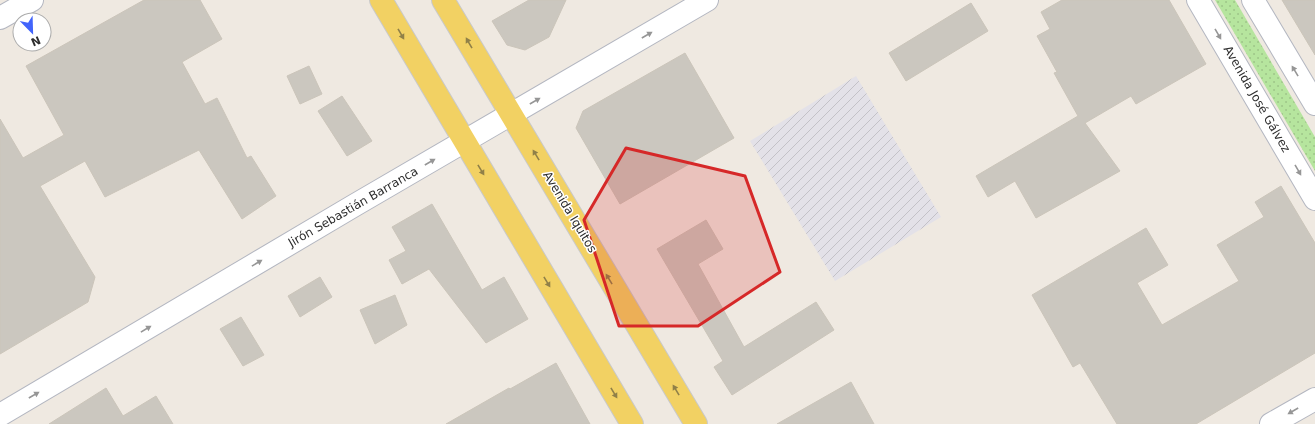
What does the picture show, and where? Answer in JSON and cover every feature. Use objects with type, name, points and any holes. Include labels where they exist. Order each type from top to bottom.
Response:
[{"type":"main road","points":[[381,0],[632,424]]},
{"type":"main road","name":"Avenida Iquitos","points":[[443,0],[696,424]]},
{"type":"street","points":[[0,18],[32,0]]},
{"type":"street","name":"Jirón Sebastián Barranca","points":[[0,415],[355,205],[707,0]]},
{"type":"street","name":"Avenida José Gálvez","points":[[1198,0],[1315,198]]},
{"type":"street","points":[[1253,0],[1315,104]]},
{"type":"street","points":[[1271,424],[1315,399]]},
{"type":"highlighted area","points":[[626,148],[745,176],[780,272],[698,326],[619,326],[584,220]]},
{"type":"shaded area","points":[[856,76],[941,217],[835,281],[750,141]]},
{"type":"green space","points":[[1215,0],[1235,0],[1315,137],[1315,171]]},
{"type":"building","points":[[144,0],[200,0],[222,39],[182,62],[205,104],[217,98],[247,158],[251,156],[276,196],[242,219],[199,150],[105,197],[85,161],[40,186],[95,277],[88,302],[0,354],[0,119],[23,158],[64,135],[26,66]]},
{"type":"building","points":[[529,0],[566,0],[549,37],[525,50],[507,45],[492,21]]},
{"type":"building","points":[[1062,0],[1169,0],[1206,64],[1136,104],[1131,96],[1085,123],[1120,171],[1036,218],[1015,181],[988,197],[976,176],[1078,116],[1054,73],[1057,72],[1037,36],[1050,29],[1041,12]]},
{"type":"building","points":[[1282,0],[1315,0],[1315,55]]},
{"type":"building","points":[[971,3],[988,31],[906,81],[889,53]]},
{"type":"building","points":[[685,53],[734,138],[620,204],[576,128],[583,111]]},
{"type":"building","points":[[309,66],[322,94],[300,104],[287,76]]},
{"type":"building","points":[[342,96],[372,141],[347,156],[318,111]]},
{"type":"building","points":[[1281,186],[1315,243],[1315,353],[1196,424],[1117,424],[1080,363],[1073,367],[1032,295],[1146,228],[1168,265],[1137,283],[1162,325],[1239,281],[1217,245],[1264,217],[1255,202]]},
{"type":"building","points":[[432,204],[482,290],[504,277],[528,319],[486,343],[429,269],[402,284],[389,260],[406,251],[392,227]]},
{"type":"building","points":[[706,220],[723,249],[698,264],[744,347],[816,302],[834,330],[732,395],[714,367],[723,361],[657,249]]},
{"type":"building","points":[[320,277],[332,297],[300,317],[288,296]]},
{"type":"building","points":[[395,295],[407,325],[375,344],[360,310]]},
{"type":"building","points":[[241,317],[264,355],[243,366],[220,329]]},
{"type":"building","points":[[556,363],[590,424],[446,424],[509,388],[510,389]]},
{"type":"building","points":[[851,382],[874,424],[777,424]]},
{"type":"building","points":[[106,388],[123,416],[156,396],[173,424],[49,424]]}]
